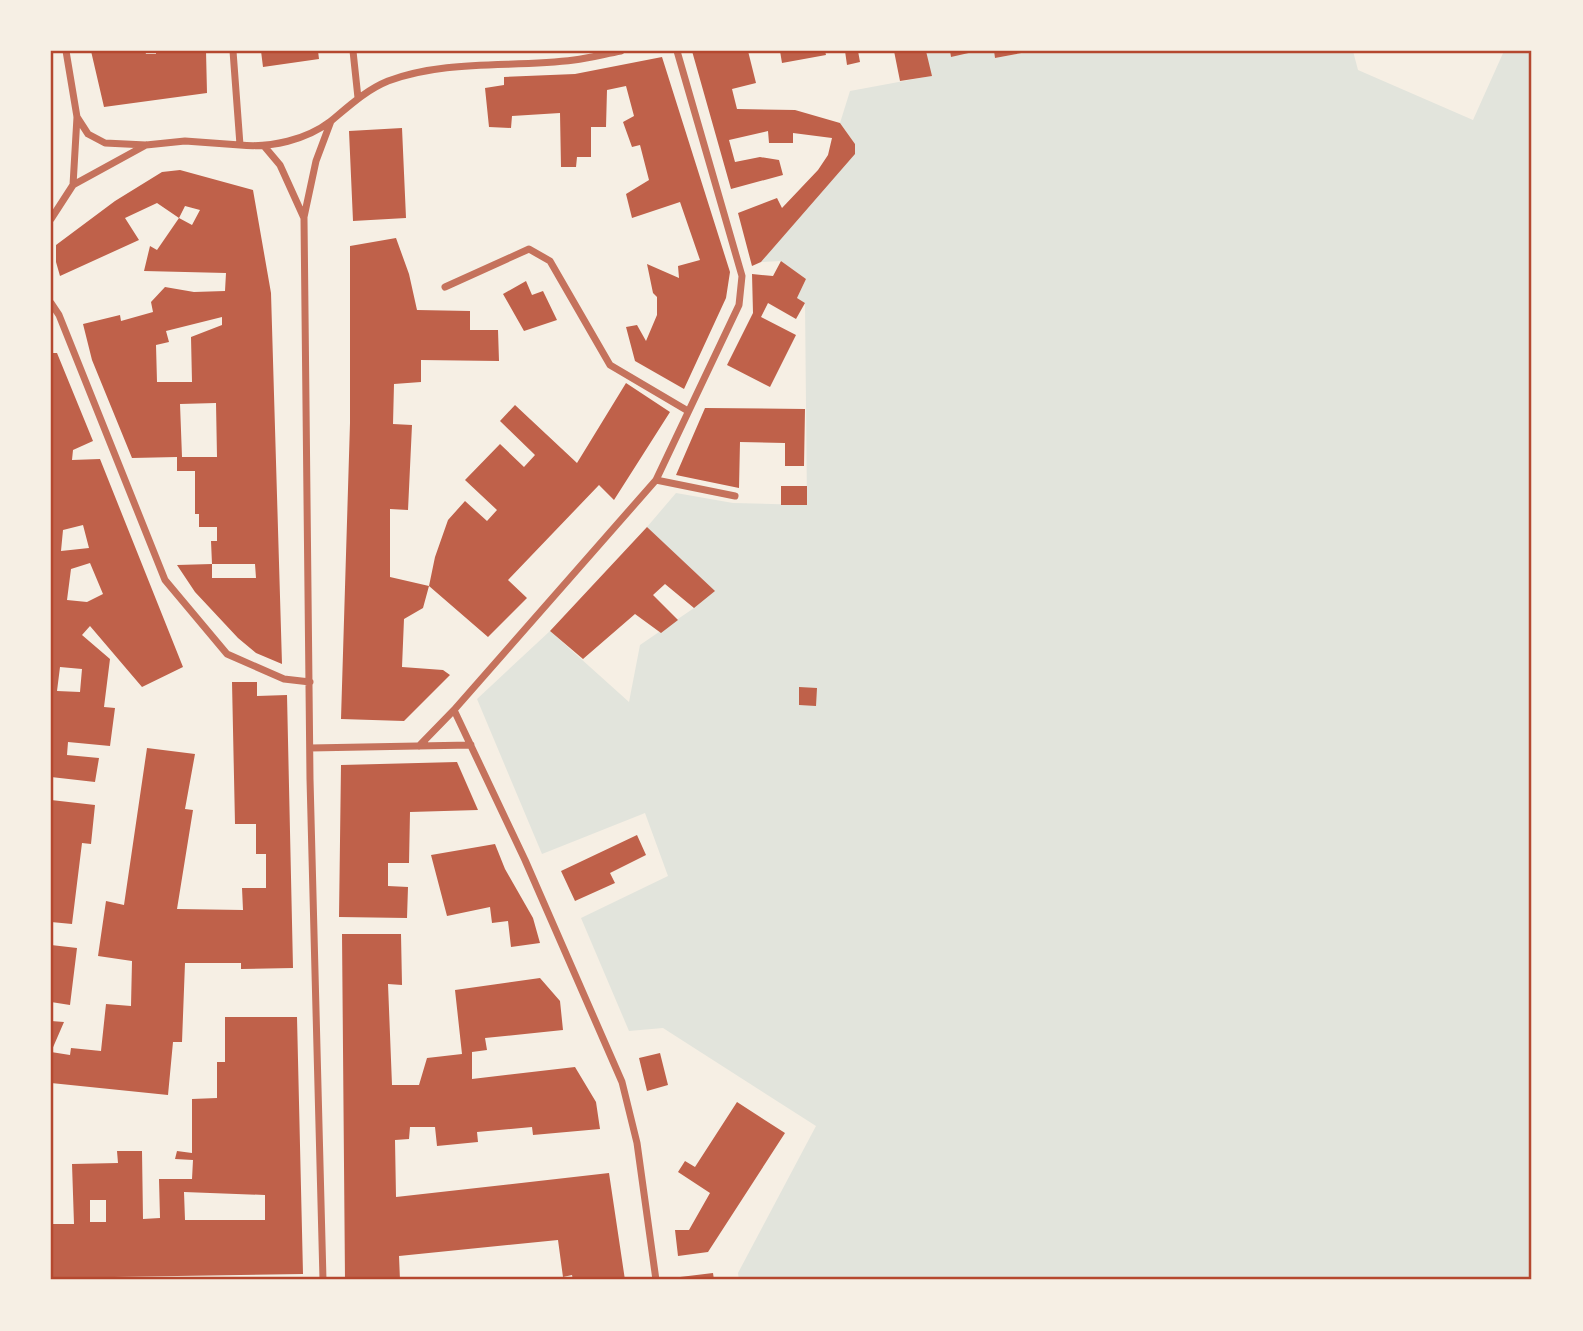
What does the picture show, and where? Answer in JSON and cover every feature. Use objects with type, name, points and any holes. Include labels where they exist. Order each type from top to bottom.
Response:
[{"type":"street","points":[[66,51],[77,117],[73,185]]},
{"type":"street","points":[[233,51],[240,145]]},
{"type":"street","points":[[353,51],[358,97]]},
{"type":"street","points":[[77,117],[88,134],[105,143],[146,145],[185,141],[264,146],[307,135],[332,120],[358,97],[386,82],[415,73],[459,66],[574,60],[621,51]]},
{"type":"street","points":[[418,746],[454,710],[656,480],[739,305],[742,276],[677,51]]},
{"type":"street","points":[[323,1280],[310,748],[304,218],[316,161],[332,120]]},
{"type":"street","points":[[51,219],[73,185],[146,145]]},
{"type":"street","points":[[264,146],[280,165],[304,218]]},
{"type":"street","points":[[444,287],[529,249],[550,261],[610,365],[688,411]]},
{"type":"street","points":[[51,303],[59,315],[164,580],[227,654],[284,679],[310,682]]},
{"type":"street","points":[[656,480],[734,496]]},
{"type":"street","points":[[454,710],[525,860],[622,1082],[637,1143],[656,1280]]},
{"type":"street","points":[[310,748],[471,745]]},
{"type":"shaded area","points":[[926,51],[950,51],[951,57],[970,51],[994,51],[995,58],[1034,51],[1353,51],[1358,70],[1473,120],[1504,51],[1532,51],[1532,1280],[739,1280],[738,1273],[816,1126],[663,1028],[629,1031],[581,918],[668,876],[645,813],[542,854],[477,699],[550,631],[629,702],[640,645],[694,608],[647,527],[676,493],[733,503],[807,505],[805,303],[797,298],[806,279],[781,261],[761,262],[830,181],[855,144],[840,123],[850,91],[931,76]]},
{"type":"building","points":[[91,51],[145,51],[146,54],[156,54],[156,51],[206,51],[207,93],[104,107]]},
{"type":"building","points":[[261,51],[318,51],[319,59],[263,67]]},
{"type":"building","points":[[692,51],[748,51],[756,83],[732,89],[737,109],[795,110],[840,123],[855,144],[855,154],[761,262],[752,266],[738,213],[777,198],[782,208],[818,170],[828,155],[832,138],[793,133],[793,143],[769,143],[768,131],[729,140],[735,162],[760,157],[779,160],[783,175],[731,189]]},
{"type":"building","points":[[780,51],[825,51],[826,55],[782,63]]},
{"type":"building","points":[[845,51],[858,51],[860,62],[847,65]]},
{"type":"building","points":[[894,51],[926,51],[932,76],[900,81]]},
{"type":"building","points":[[950,51],[973,51],[973,52],[951,57]]},
{"type":"building","points":[[994,51],[1027,51],[1027,52],[995,58]]},
{"type":"building","points":[[662,57],[730,272],[726,298],[684,389],[635,361],[626,327],[637,325],[646,341],[657,315],[657,297],[653,293],[647,264],[679,278],[678,266],[700,260],[680,202],[632,218],[626,194],[649,180],[640,145],[632,147],[623,122],[634,116],[626,86],[607,90],[606,127],[591,127],[591,157],[577,157],[576,167],[561,167],[560,113],[512,116],[511,128],[489,127],[485,88],[504,85],[504,77],[575,74]]},
{"type":"building","points":[[402,128],[406,218],[353,221],[349,131]]},
{"type":"building","points":[[180,170],[253,190],[271,293],[282,664],[256,653],[238,638],[195,592],[177,565],[212,564],[211,541],[217,541],[217,527],[199,527],[199,514],[195,514],[195,471],[177,471],[177,457],[132,458],[92,360],[83,324],[120,315],[121,321],[153,312],[151,302],[165,287],[194,292],[225,291],[226,273],[144,271],[150,246],[157,250],[179,218],[157,203],[125,218],[139,240],[60,276],[56,262],[56,245],[115,201],[162,172]],"holes":[[[185,206],[200,210],[192,225],[179,218]],[[222,317],[222,325],[191,337],[192,382],[157,382],[156,345],[169,342],[166,331]],[[216,403],[217,457],[182,457],[180,404]],[[212,564],[255,564],[256,578],[212,578]]]},
{"type":"building","points":[[396,238],[409,274],[417,310],[470,311],[470,330],[498,330],[499,361],[421,360],[421,382],[394,384],[393,424],[412,425],[408,510],[390,509],[390,577],[429,586],[423,608],[404,619],[402,667],[443,670],[450,675],[404,721],[341,719],[350,423],[350,246]]},
{"type":"building","points":[[781,261],[806,279],[797,298],[805,303],[796,319],[768,303],[761,317],[796,335],[770,387],[727,365],[753,313],[752,274],[773,276]]},
{"type":"building","points":[[526,281],[532,295],[543,291],[557,320],[524,331],[503,294]]},
{"type":"building","points":[[51,353],[57,353],[93,441],[73,450],[72,460],[100,459],[183,667],[142,687],[90,626],[82,635],[110,659],[104,707],[115,708],[110,746],[68,742],[67,755],[99,758],[95,782],[51,777]],"holes":[[[83,525],[89,548],[61,551],[63,530]],[[90,563],[103,594],[87,602],[67,600],[71,569]],[[60,667],[82,669],[80,692],[57,691]]]},
{"type":"building","points":[[626,383],[670,412],[614,500],[599,485],[508,580],[527,598],[488,637],[429,586],[435,557],[448,520],[465,501],[487,521],[497,510],[465,480],[500,444],[524,467],[535,455],[500,421],[515,405],[577,463]]},
{"type":"building","points":[[705,408],[805,409],[804,466],[785,466],[785,443],[740,442],[739,488],[676,475]]},
{"type":"building","points":[[781,486],[807,486],[807,505],[781,505]]},
{"type":"building","points":[[647,527],[715,591],[694,608],[665,584],[653,595],[678,620],[661,633],[635,614],[583,659],[550,631]]},
{"type":"building","points":[[232,682],[257,682],[257,696],[287,695],[293,968],[241,969],[241,963],[185,963],[182,1042],[173,1042],[168,1095],[51,1083],[51,1052],[70,1055],[71,1048],[101,1051],[106,1004],[131,1006],[132,961],[98,956],[106,901],[124,905],[147,748],[195,754],[185,809],[193,810],[177,909],[243,910],[242,888],[266,888],[266,854],[256,854],[256,824],[235,824]]},
{"type":"building","points":[[799,687],[817,688],[816,706],[799,705]]},
{"type":"building","points":[[457,762],[478,810],[410,812],[409,863],[388,863],[388,886],[408,887],[407,918],[339,917],[341,765]]},
{"type":"building","points":[[51,800],[95,805],[91,844],[82,843],[72,924],[51,922]]},
{"type":"building","points":[[637,835],[646,855],[610,873],[615,883],[575,901],[561,871]]},
{"type":"building","points":[[495,844],[505,869],[533,918],[540,943],[511,947],[508,921],[492,923],[490,907],[447,916],[431,855]]},
{"type":"building","points":[[342,934],[401,934],[402,985],[388,984],[392,1085],[419,1085],[427,1058],[462,1054],[455,990],[540,978],[560,1001],[563,1030],[485,1038],[487,1050],[472,1052],[472,1079],[575,1067],[596,1102],[600,1129],[533,1135],[532,1127],[477,1132],[478,1142],[437,1146],[435,1127],[410,1127],[409,1139],[395,1140],[396,1197],[609,1173],[625,1280],[573,1280],[572,1275],[563,1277],[558,1240],[399,1256],[400,1280],[345,1280]]},
{"type":"building","points":[[51,945],[77,948],[70,1005],[51,1002]]},
{"type":"building","points":[[225,1017],[297,1017],[303,1274],[51,1278],[51,1224],[74,1224],[72,1164],[118,1163],[117,1151],[142,1151],[143,1219],[160,1218],[159,1179],[192,1179],[193,1160],[175,1159],[177,1151],[192,1153],[192,1099],[217,1098],[217,1062],[225,1062]],"holes":[[[184,1192],[265,1195],[265,1220],[185,1220]],[[90,1200],[106,1200],[106,1222],[90,1222]]]},
{"type":"building","points":[[51,1021],[64,1022],[51,1052]]},
{"type":"building","points":[[660,1053],[668,1085],[647,1091],[639,1058]]},
{"type":"building","points":[[737,1102],[785,1133],[708,1252],[678,1256],[675,1230],[689,1230],[710,1193],[678,1172],[685,1161],[695,1167]]},
{"type":"building","points":[[713,1273],[714,1280],[681,1280],[680,1277]]}]
